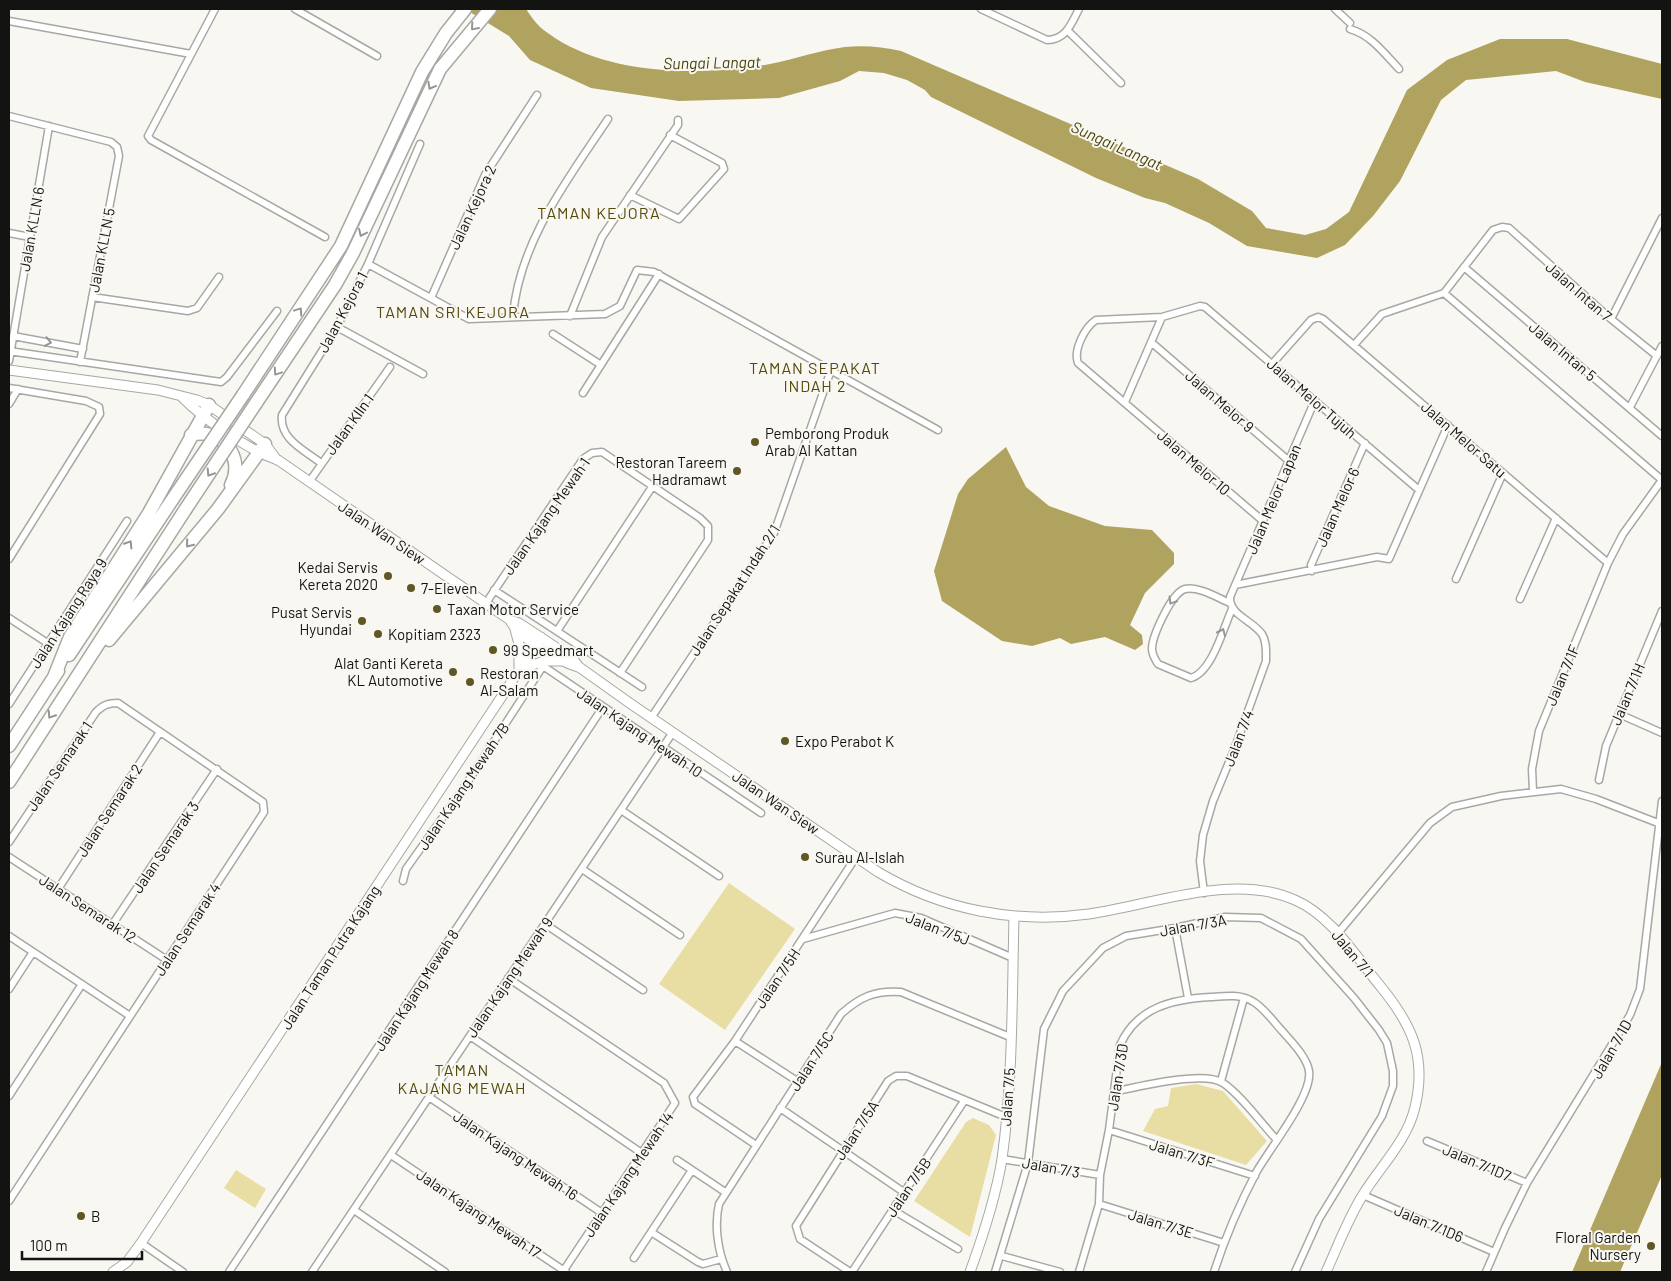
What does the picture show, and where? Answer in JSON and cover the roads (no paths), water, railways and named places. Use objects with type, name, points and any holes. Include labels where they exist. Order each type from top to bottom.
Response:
[{"type":"highway","points":[[9,746],[341,246],[422,72],[446,33],[465,9]]},
{"type":"highway","points":[[9,782],[185,510],[335,284],[353,253],[440,69],[490,9]]},
{"type":"highway","points":[[54,678],[70,637],[149,513],[206,410]]},
{"type":"highway","points":[[191,435],[206,432],[217,437],[234,455],[236,474],[218,509]]},
{"type":"highway","points":[[78,675],[141,604],[218,509],[262,449]]},
{"type":"street","points":[[215,9],[148,136],[151,140],[325,236]]},
{"type":"street","points":[[295,9],[377,56]]},
{"type":"street","points":[[980,9],[1046,40],[1056,40],[1063,36],[1079,9]]},
{"type":"street","points":[[1335,9],[1350,26],[1377,44],[1399,69]]},
{"type":"street","points":[[9,21],[191,54]]},
{"type":"street","points":[[1067,30],[1121,83]]},
{"type":"street","name":"Jalan Kejora 2","points":[[431,298],[485,175],[537,95]]},
{"type":"street","points":[[9,116],[49,126]]},
{"type":"street","points":[[513,316],[518,281],[548,209],[608,119]]},
{"type":"street","points":[[570,316],[602,237],[678,125],[678,120]]},
{"type":"street","name":"Jalan KLLN 5","points":[[49,126],[111,142],[117,147],[119,156],[80,362]]},
{"type":"street","name":"Jalan KLLN 6","points":[[9,361],[49,126]]},
{"type":"street","points":[[630,194],[679,219],[724,169],[724,165],[670,135]]},
{"type":"street","name":"Jalan Kejora 1","points":[[321,463],[289,439],[284,433],[281,420],[288,404],[337,327],[368,264],[420,144]]},
{"type":"street","points":[[1611,319],[1662,218]]},
{"type":"street","name":"Jalan Intan 7","points":[[1464,267],[1493,230],[1502,227],[1509,228],[1611,319],[1657,356]]},
{"type":"street","points":[[9,233],[30,237]]},
{"type":"street","points":[[368,264],[469,319],[605,314],[618,308],[637,270],[647,270],[659,274],[938,430]]},
{"type":"street","points":[[1354,344],[1382,314],[1444,293],[1464,267]]},
{"type":"street","name":"Jalan Intan 5","points":[[1464,267],[1662,436]]},
{"type":"street","points":[[583,393],[659,274]]},
{"type":"street","points":[[92,297],[188,311],[197,308],[219,277]]},
{"type":"street","points":[[1444,293],[1662,480]]},
{"type":"street","name":"Jalan Melor Tujuh","points":[[1162,317],[1200,306],[1205,307],[1419,490]]},
{"type":"street","points":[[10,351],[221,382],[277,311]]},
{"type":"street","points":[[1125,402],[1162,317]]},
{"type":"street","name":"Jalan Melor 10","points":[[1162,317],[1096,320],[1088,327],[1082,339],[1076,355],[1078,363],[1263,521]]},
{"type":"street","name":"Jalan Melor Satu","points":[[1272,364],[1311,320],[1318,317],[1354,344],[1608,563]]},
{"type":"street","points":[[337,327],[423,374]]},
{"type":"street","points":[[553,334],[601,365]]},
{"type":"street","points":[[13,336],[82,349]]},
{"type":"street","name":"Jalan Melor 9","points":[[1152,342],[1289,461]]},
{"type":"street","points":[[1630,407],[1662,346]]},
{"type":"street","name":"Jalan Klln 1","points":[[309,482],[390,367]]},
{"type":"street","name":"Jalan Wan Siew","points":[[9,370],[148,389],[183,398],[206,410],[510,620],[520,623],[562,661],[579,667],[651,718],[900,885],[922,896],[959,908],[1014,917]]},
{"type":"street","name":"Jalan Sepakat Indah 2/1","points":[[651,718],[774,533],[831,370]]},
{"type":"street","points":[[9,388],[86,401],[99,407],[97,420],[9,558]]},
{"type":"street","points":[[9,404],[18,389]]},
{"type":"street","name":"Jalan Melor Lapan","points":[[1231,603],[1195,589],[1185,589],[1176,594],[1152,648],[1158,664],[1190,678],[1200,676],[1207,667],[1231,603],[1235,585],[1315,400]]},
{"type":"street","points":[[1235,585],[1377,557],[1388,559],[1448,425]]},
{"type":"street","name":"Jalan Melor 6","points":[[1312,571],[1311,565],[1365,443]]},
{"type":"street","name":"Jalan Kajang Mewah 1","points":[[486,603],[583,459],[592,453],[602,452],[700,518],[708,526],[708,540],[620,673]]},
{"type":"street","points":[[1456,579],[1503,473]]},
{"type":"street","name":"Jalan 7/1F","points":[[1533,791],[1532,769],[1539,730],[1608,563],[1623,534],[1662,480]]},
{"type":"street","points":[[557,632],[652,487]]},
{"type":"street","points":[[1520,598],[1556,518]]},
{"type":"street","name":"Jalan Kajang Raya 9","points":[[9,704],[127,521]]},
{"type":"street","name":"Jalan Kajang Mewah 1","points":[[494,590],[642,687]]},
{"type":"street","name":"Jalan 7/4","points":[[1204,893],[1200,861],[1203,835],[1213,801],[1234,750],[1266,661],[1267,647],[1262,634],[1231,603]]},
{"type":"street","name":"Jalan 7/1H","points":[[1599,780],[1606,746],[1662,611]]},
{"type":"street","points":[[9,618],[49,644]]},
{"type":"street","name":"Jalan Wan Siew","points":[[510,620],[515,629],[572,658],[579,667]]},
{"type":"street","points":[[515,629],[520,651],[519,670],[545,661],[562,661]]},
{"type":"street","name":"Jalan Taman Putra Kajang","points":[[113,1272],[127,1262],[141,1243],[538,640]]},
{"type":"street","name":"Jalan Kajang Mewah 10","points":[[543,666],[761,813]]},
{"type":"street","name":"Jalan Kajang Mewah 7B","points":[[403,881],[406,868],[464,786],[543,666]]},
{"type":"street","name":"Jalan Semarak 4","points":[[9,1201],[264,812],[263,802],[118,703]]},
{"type":"street","name":"Jalan Semarak 1","points":[[9,842],[96,712],[102,706],[118,703]]},
{"type":"street","name":"Jalan Kajang Mewah 8","points":[[228,1272],[603,707]]},
{"type":"street","points":[[1619,714],[1662,733]]},
{"type":"street","name":"Jalan Semarak 2","points":[[58,889],[160,732]]},
{"type":"street","name":"Jalan Kajang Mewah 9","points":[[314,1272],[673,732]]},
{"type":"street","name":"Jalan Semarak 3","points":[[112,924],[217,769]]},
{"type":"street","points":[[1338,933],[1430,823],[1452,807],[1533,791],[1561,790],[1596,799],[1658,824]]},
{"type":"street","name":"Jalan 7/1D","points":[[1486,1272],[1527,1183],[1630,1015],[1640,989],[1652,901],[1658,824],[1662,801]]},
{"type":"street","points":[[621,810],[719,876]]},
{"type":"street","name":"Jalan Semarak 12","points":[[9,857],[167,960]]},
{"type":"street","name":"Jalan 7/5H","points":[[756,1145],[695,1104],[693,1096],[735,1041],[856,857]]},
{"type":"street","points":[[582,869],[680,935]]},
{"type":"street","name":"Jalan 7/1","points":[[1014,917],[1049,918],[1088,914],[1204,893],[1246,888],[1280,894],[1297,901],[1314,911],[1338,933],[1392,1001],[1409,1027],[1418,1055],[1420,1071],[1415,1111],[1405,1133],[1363,1195],[1326,1272]]},
{"type":"street","name":"Jalan 7/5J","points":[[803,938],[894,913],[921,918],[1013,958]]},
{"type":"street","name":"Jalan 7/5","points":[[970,1272],[995,1193],[1002,1158],[1010,1038],[1014,917]]},
{"type":"street","name":"Jalan 7/3A","points":[[995,1272],[1002,1256],[1028,1163],[1044,1029],[1063,991],[1103,948],[1126,936],[1225,917],[1261,918],[1301,938],[1354,998],[1387,1043],[1393,1071],[1393,1086],[1382,1116],[1318,1220],[1295,1272]]},
{"type":"street","points":[[544,924],[643,990]]},
{"type":"street","points":[[1175,928],[1188,998]]},
{"type":"street","points":[[9,936],[130,1016]]},
{"type":"street","points":[[9,989],[33,952]]},
{"type":"street","name":"Jalan Kajang Mewah 14","points":[[508,978],[664,1083],[675,1103],[565,1271]]},
{"type":"street","points":[[9,1096],[82,984]]},
{"type":"street","name":"Jalan 7/5C","points":[[727,1272],[721,1259],[716,1218],[719,1204],[841,1014],[857,999],[888,991],[909,994],[1010,1038]]},
{"type":"street","name":"Jalan 7/3D","points":[[1079,1272],[1099,1204],[1100,1175],[1109,1130],[1120,1045],[1131,1026],[1151,1010],[1188,998],[1234,995],[1244,998]]},
{"type":"street","points":[[1214,1272],[1224,1243],[1255,1176],[1306,1091],[1309,1071],[1295,1044],[1253,1001],[1244,998],[1221,1081]]},
{"type":"street","points":[[470,1036],[643,1154]]},
{"type":"street","points":[[735,1041],[798,1081]]},
{"type":"street","name":"Jalan 7/5A","points":[[851,1272],[800,1239],[796,1226],[888,1081],[896,1076],[907,1076],[1006,1118]]},
{"type":"street","points":[[1114,1092],[1201,1078],[1221,1081],[1276,1139]]},
{"type":"street","name":"Jalan Kajang Mewah 16","points":[[429,1098],[602,1213]]},
{"type":"street","name":"Jalan 7/5B","points":[[851,1272],[964,1101]]},
{"type":"street","points":[[780,1108],[904,1193]]},
{"type":"street","name":"Jalan 7/3F","points":[[1109,1130],[1255,1176]]},
{"type":"street","name":"Jalan 7/1D7","points":[[1427,1141],[1527,1183]]},
{"type":"street","name":"Jalan Kajang Mewah 17","points":[[391,1155],[565,1271]]},
{"type":"street","name":"Jalan 7/3","points":[[1002,1158],[1100,1175]]},
{"type":"street","points":[[677,1160],[725,1192]]},
{"type":"street","points":[[634,1258],[692,1170]]},
{"type":"street","name":"Jalan 7/1D6","points":[[1363,1195],[1494,1252]]},
{"type":"street","name":"Jalan 7/3E","points":[[1099,1204],[1224,1243]]},
{"type":"street","points":[[354,1210],[445,1272]]},
{"type":"street","points":[[893,1210],[958,1249]]},
{"type":"street","points":[[651,1232],[703,1264],[721,1259]]},
{"type":"street","points":[[141,1243],[183,1272]]},
{"type":"street","points":[[1002,1256],[1060,1272]]},
{"type":"water","name":"Sungai Langat","points":[[465,9],[526,9],[543,30],[578,51],[604,60],[660,70],[689,71],[744,68],[852,46],[887,48],[901,51],[1198,179],[1252,211],[1266,228],[1305,235],[1326,229],[1349,212],[1407,90],[1447,60],[1500,39],[1567,39],[1662,64],[1662,99],[1585,82],[1556,71],[1466,80],[1441,100],[1400,181],[1373,216],[1345,245],[1317,258],[1247,246],[1209,223],[1165,203],[1145,198],[1096,178],[931,97],[925,90],[907,80],[884,73],[859,71],[840,81],[779,98],[679,101],[591,88],[530,60],[509,36]]},
{"type":"water","points":[[1006,447],[1026,487],[1049,506],[1105,526],[1152,530],[1174,553],[1174,564],[1145,593],[1130,625],[1142,635],[1143,644],[1135,650],[1105,637],[1071,644],[1060,638],[1032,646],[1002,641],[942,601],[934,571],[958,494],[968,479]]},
{"type":"water","points":[[1662,1062],[1662,1175],[1620,1272],[1572,1272]]},
{"type":"place","name":"Pemborong Produk Arab Al Kattan","points":[[755,442]]},
{"type":"place","name":"Restoran Tareem Hadramawt","points":[[737,471]]},
{"type":"place","name":"Kedai Servis Kereta 2020","points":[[388,576]]},
{"type":"place","name":"7-Eleven","points":[[411,588]]},
{"type":"place","name":"Taxan Motor Service","points":[[437,609]]},
{"type":"place","name":"Pusat Servis Hyundai","points":[[362,621]]},
{"type":"place","name":"Kopitiam 2323","points":[[378,634]]},
{"type":"place","name":"99 Speedmart","points":[[493,650]]},
{"type":"place","name":"Alat Ganti Kereta KL Automotive","points":[[453,672]]},
{"type":"place","name":"Restoran Al-Salam","points":[[470,682]]},
{"type":"place","name":"Expo Perabot K","points":[[785,741]]},
{"type":"place","name":"Surau Al-Islah","points":[[805,857]]},
{"type":"place","name":"B","points":[[81,1216]]},
{"type":"place","name":"Floral Garden Nursery","points":[[1651,1246]]},
{"type":"district","name":"TAMAN KEJORA","points":[[599,212]]},
{"type":"district","name":"TAMAN SRI KEJORA","points":[[453,311]]},
{"type":"district","name":"TAMAN SEPAKAT INDAH 2","points":[[815,376]]},
{"type":"district","name":"TAMAN KAJANG MEWAH","points":[[462,1078]]}]
